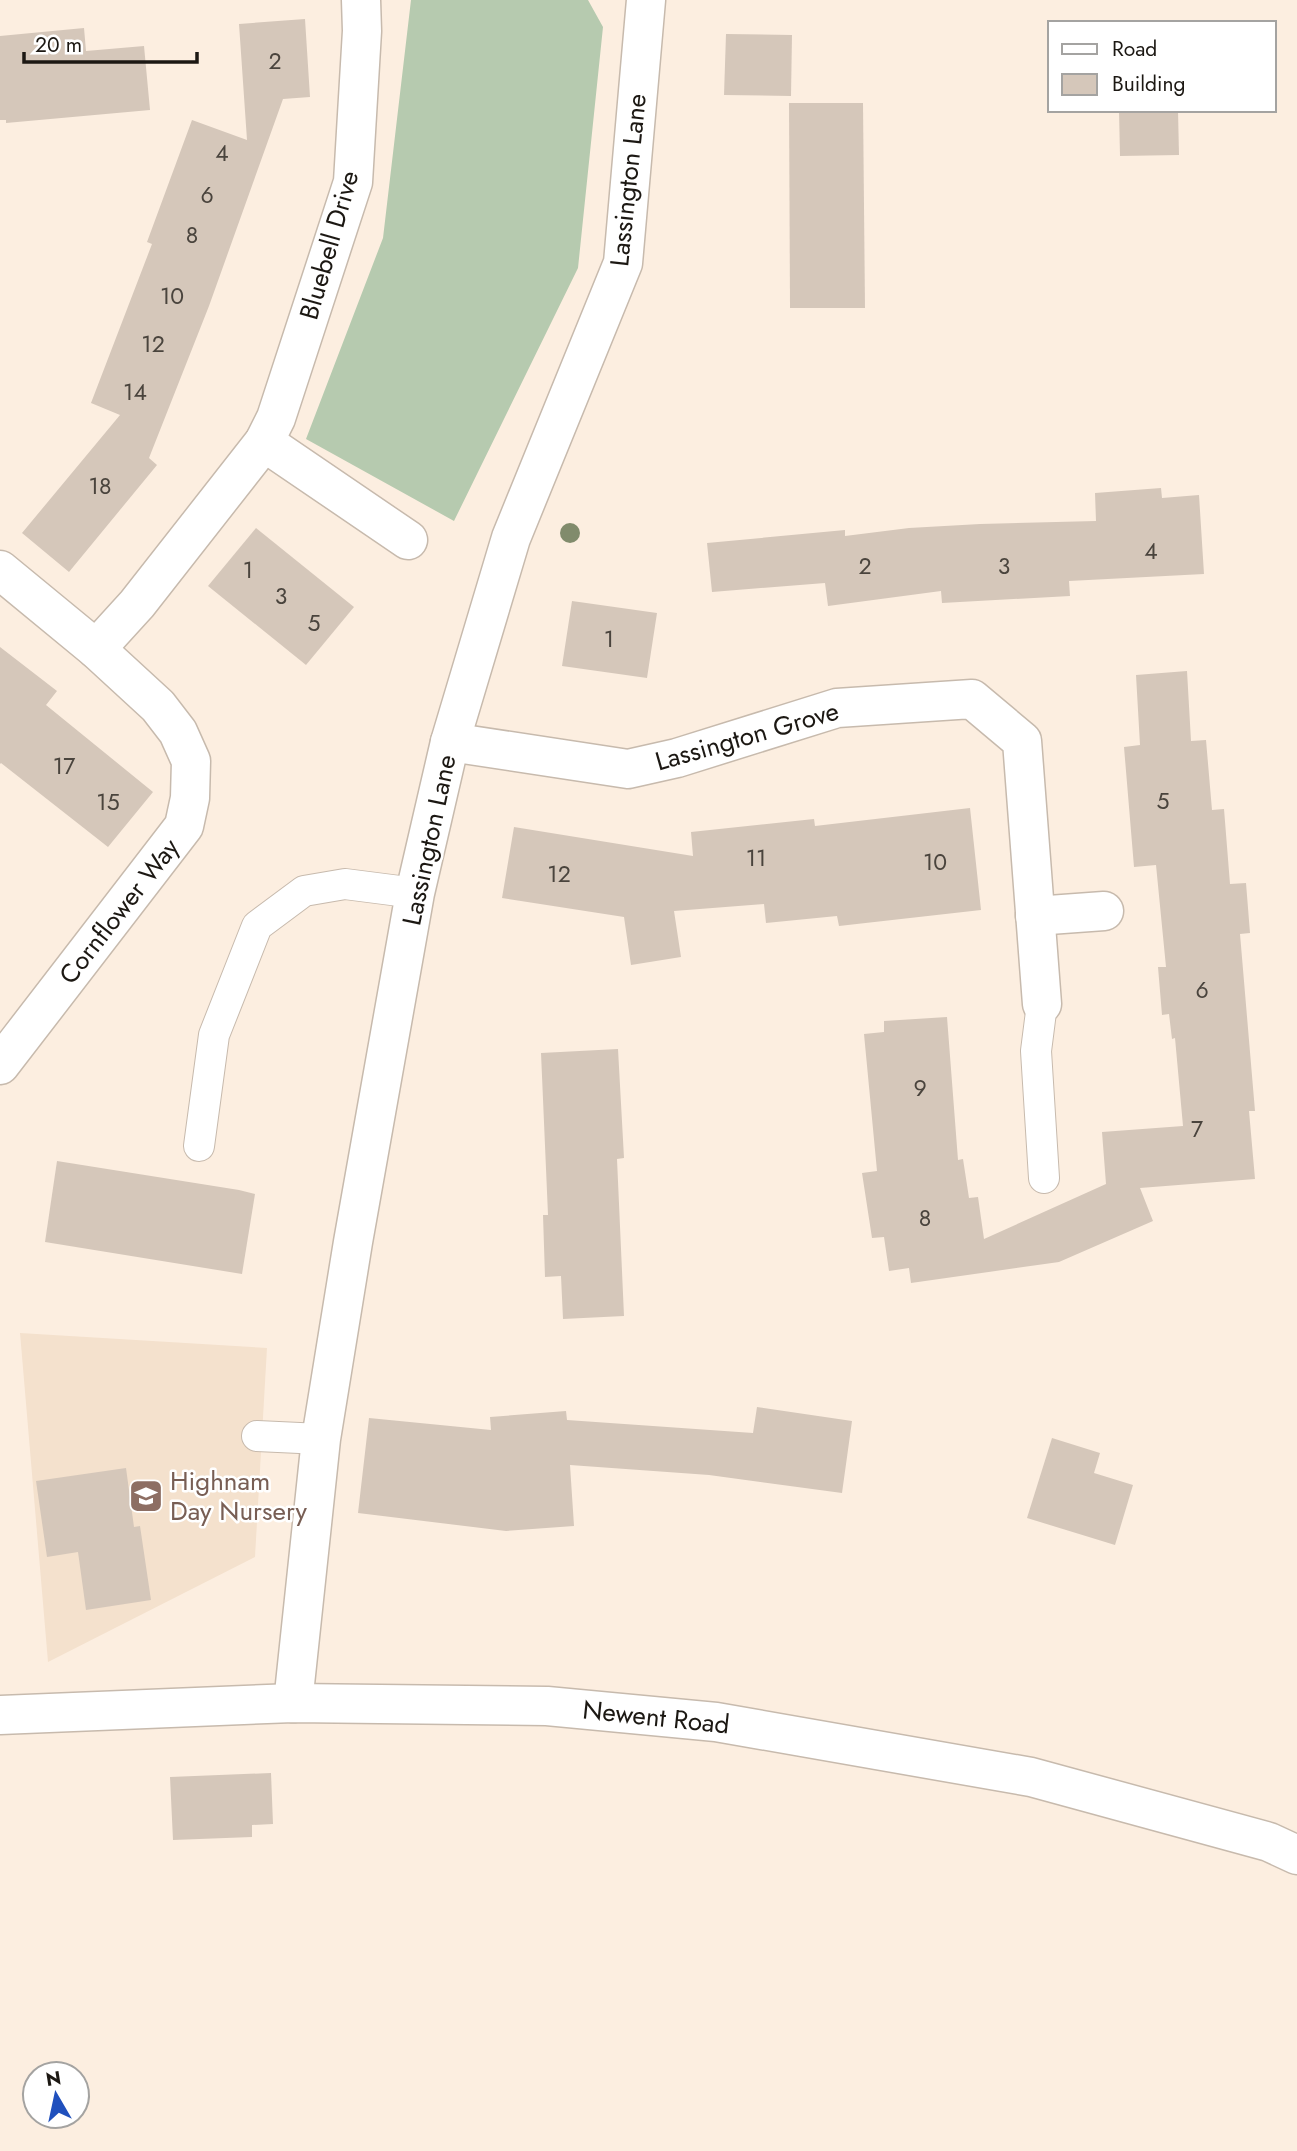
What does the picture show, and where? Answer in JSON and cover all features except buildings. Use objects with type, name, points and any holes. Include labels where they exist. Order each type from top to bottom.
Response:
[{"type":"street","name":"Bluebell Drive","points":[[96,649],[137,604],[264,442],[276,418],[353,182],[362,31],[361,0]]},
{"type":"street","name":"Lassington Lane","points":[[293,1703],[321,1438],[415,893],[450,742],[511,538],[623,263],[646,0]]},
{"type":"street","points":[[264,442],[408,540]]},
{"type":"street","name":"Cornflower Way","points":[[0,570],[96,649],[158,706],[178,732],[191,761],[190,799],[184,825],[0,1065]]},
{"type":"street","name":"Lassington Grove","points":[[450,742],[628,769],[677,758],[837,708],[972,699],[1022,741],[1041,1004]]},
{"type":"street","points":[[1035,916],[1104,911]]},
{"type":"street","name":"Newent Road","points":[[0,1715],[293,1703],[547,1706],[716,1722],[1031,1777],[1269,1842],[1297,1855]]},
{"type":"lane","points":[[199,1146],[214,1035],[257,926],[304,891],[345,884],[415,893]]},
{"type":"lane","points":[[1041,1004],[1036,1051],[1044,1178]]},
{"type":"lane","points":[[257,1436],[321,1438]]},
{"type":"shaded area","name":"Highnam Day Nursery","points":[[20,1333],[267,1348],[255,1557],[48,1662]]},
{"type":"green space","points":[[411,0],[588,0],[603,27],[578,268],[454,521],[306,439],[383,238]]},
{"type":"place","name":"Highnam Day Nursery","points":[[146,1496]]}]
